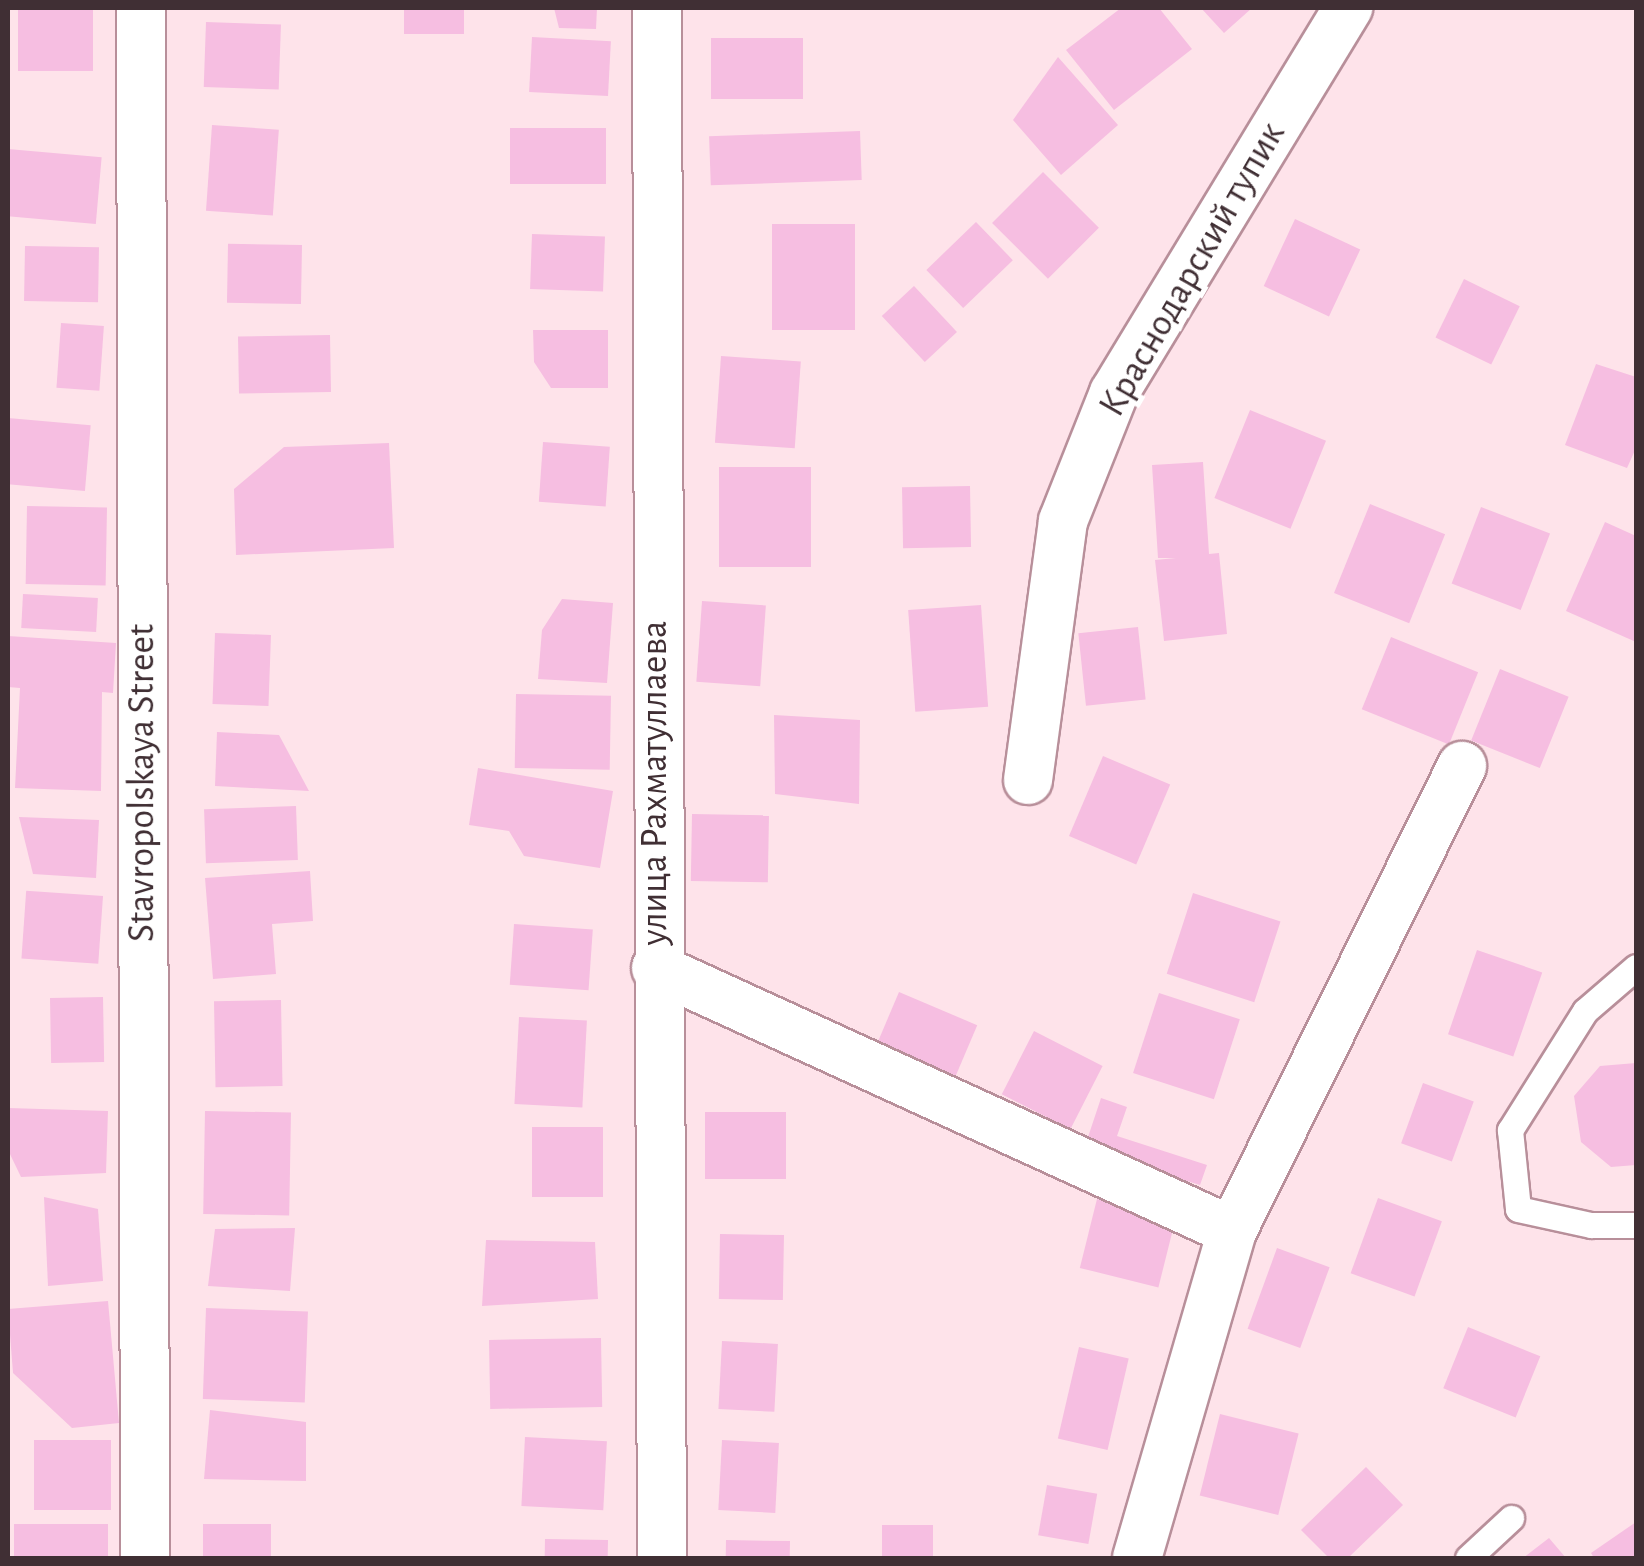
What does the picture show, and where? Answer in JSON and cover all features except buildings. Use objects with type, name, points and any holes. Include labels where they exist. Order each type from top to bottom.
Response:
[{"type":"street","name":"Stavropolskaya Street","points":[[140,8],[145,1558]]},
{"type":"street","name":"улица Рахматуллаева","points":[[656,8],[656,968],[662,1558]]},
{"type":"street","name":"Краснодарский тупик","points":[[1028,780],[1063,522],[1114,393],[1348,8]]},
{"type":"street","points":[[1137,1558],[1232,1232],[1462,766]]},
{"type":"street","points":[[656,968],[1232,1232]]},
{"type":"lane","points":[[1636,967],[1585,1010],[1510,1130],[1518,1209],[1591,1225],[1636,1225]]},
{"type":"lane","points":[[1468,1558],[1511,1518]]}]
